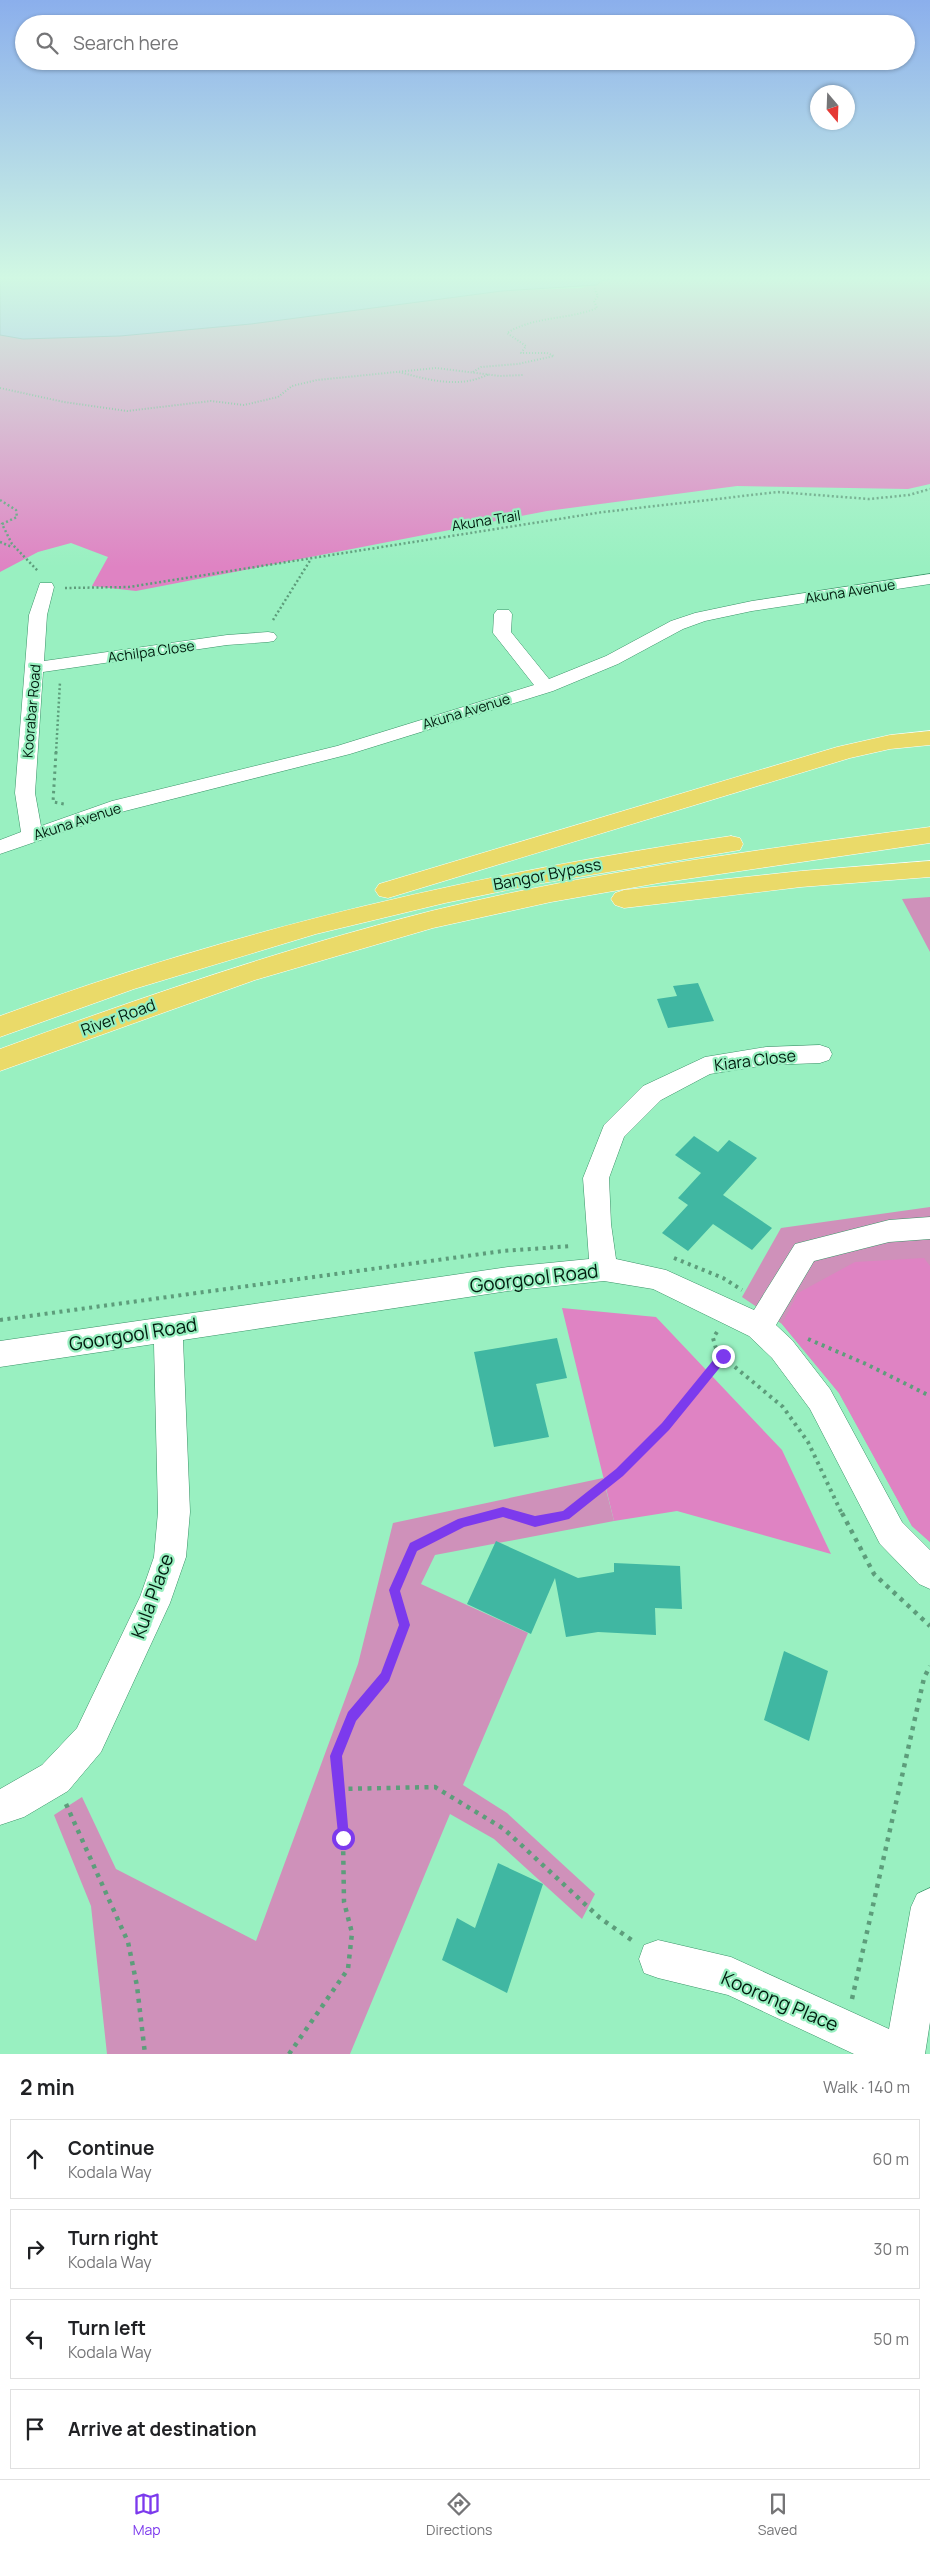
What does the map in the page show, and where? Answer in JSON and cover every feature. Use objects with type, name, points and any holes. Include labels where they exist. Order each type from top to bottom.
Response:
[{"type":"main road","points":[[170,966],[276,924],[822,759],[890,742],[930,738]]},
{"type":"main road","name":"Bangor Bypass","points":[[170,966],[367,912],[509,881],[604,863],[930,816]]},
{"type":"main road","name":"Bangor Bypass","points":[[236,976],[329,948],[496,905],[755,859],[930,835]]},
{"type":"main road","points":[[236,976],[441,930],[570,906],[801,879],[930,869]]},
{"type":"main road","name":"River Road","points":[[0,1027],[81,996],[170,966]]},
{"type":"main road","name":"River Road","points":[[0,1060],[236,976]]},
{"type":"street","name":"Akuna Avenue","points":[[0,848],[30,826],[127,804],[343,750],[546,687],[612,660],[677,625],[702,617],[752,606],[930,579]]},
{"type":"street","name":"Koorabar Road","points":[[30,826],[25,793],[36,668],[38,615],[46,587]]},
{"type":"street","points":[[503,614],[502,633],[546,687]]},
{"type":"street","name":"Achilpa Close","points":[[36,668],[261,637]]},
{"type":"street","name":"Kiara Close","points":[[604,1268],[598,1224],[596,1178],[612,1132],[652,1092],[705,1066],[766,1056],[820,1054]]},
{"type":"street","points":[[758,1328],[805,1252],[888,1231],[930,1228]]},
{"type":"street","name":"Goorgool Road","points":[[0,1354],[508,1279],[604,1268],[656,1278],[730,1312],[758,1328],[782,1348],[820,1399],[891,1533],[930,1573]]},
{"type":"street","name":"Kula Place","points":[[0,1807],[10,1804],[54,1778],[89,1740],[154,1603],[170,1557],[174,1512],[168,1328]]},
{"type":"street","points":[[905,2054],[930,1907]]},
{"type":"street","name":"Koorong Place","points":[[658,1959],[732,1976],[898,2054]]},
{"type":"path","points":[[0,388],[64,402],[127,411],[211,401],[244,405],[278,397],[292,386],[373,375]]},
{"type":"path","points":[[410,375],[440,381],[465,382],[480,381],[489,375]]},
{"type":"path","points":[[519,375],[524,375]]},
{"type":"path","name":"Akuna Trail","points":[[46,587],[107,589],[128,587],[604,512],[778,492],[869,499],[909,495],[930,489]]},
{"type":"path","points":[[0,500],[16,510],[17,517],[2,524],[4,535],[14,548],[37,569],[46,587]]},
{"type":"path","points":[[0,542],[14,548]]},
{"type":"path","points":[[261,637],[276,617],[311,559]]},
{"type":"path","points":[[30,826],[67,805],[53,802],[61,664]]},
{"type":"path","points":[[730,1312],[713,1338],[717,1352],[783,1407],[808,1442],[835,1501],[874,1574],[930,1626]]},
{"type":"path","points":[[782,1348],[807,1338],[866,1364],[930,1396]]},
{"type":"path","points":[[289,2054],[348,1969],[352,1933],[344,1902],[340,1789],[336,1756],[352,1716],[385,1676],[405,1625],[394,1590],[413,1547],[462,1522],[503,1512],[535,1522],[565,1515],[632,1460],[666,1426],[723,1356]]},
{"type":"path","points":[[846,2029],[924,1678],[930,1666]]},
{"type":"path","points":[[54,1778],[128,1942],[137,1986],[145,2054]]},
{"type":"path","points":[[340,1789],[435,1787],[504,1829],[600,1918],[658,1959]]},
{"type":"shaded area","points":[[0,375],[930,375],[930,484],[908,489],[737,486],[547,511],[136,591],[92,586],[108,557],[71,543],[38,552],[0,572]]},
{"type":"shaded area","points":[[930,897],[930,952],[902,899]]},
{"type":"shaded area","points":[[930,1207],[930,1542],[912,1526],[839,1393],[782,1324],[742,1297],[781,1228]]},
{"type":"shaded area","points":[[924,1258],[930,1266],[930,1542],[912,1526],[839,1393],[782,1324],[798,1293],[855,1262]]},
{"type":"shaded area","points":[[562,1308],[656,1317],[782,1450],[831,1554],[677,1511],[614,1521]]},
{"type":"shaded area","points":[[603,1478],[614,1521],[435,1555],[421,1584],[528,1633],[463,1785],[507,1813],[595,1894],[582,1919],[494,1839],[450,1814],[350,2054],[107,2054],[91,1906],[54,1815],[82,1797],[116,1869],[256,1941],[358,1664],[393,1523]]},
{"type":"building","points":[[698,983],[714,1021],[668,1028],[657,999],[677,996],[673,986]]},
{"type":"building","points":[[694,1136],[718,1152],[729,1140],[757,1158],[723,1195],[772,1228],[752,1250],[713,1224],[688,1251],[662,1233],[688,1205],[678,1198],[701,1173],[675,1155]]},
{"type":"building","points":[[557,1338],[567,1378],[536,1384],[549,1437],[494,1447],[474,1352]]},
{"type":"building","points":[[496,1541],[578,1578],[614,1572],[614,1563],[680,1566],[682,1609],[655,1608],[656,1635],[598,1632],[566,1637],[555,1578],[531,1634],[467,1604]]},
{"type":"building","points":[[784,1651],[828,1671],[809,1741],[764,1720]]},
{"type":"building","points":[[498,1863],[543,1884],[507,1993],[442,1960],[457,1918],[475,1928]]},
{"type":"route","points":[[343,1838],[336,1756],[352,1716],[385,1676],[405,1625],[394,1590],[413,1547],[462,1522],[503,1512],[535,1522],[565,1515],[619,1473],[666,1426],[723,1356]]}]
